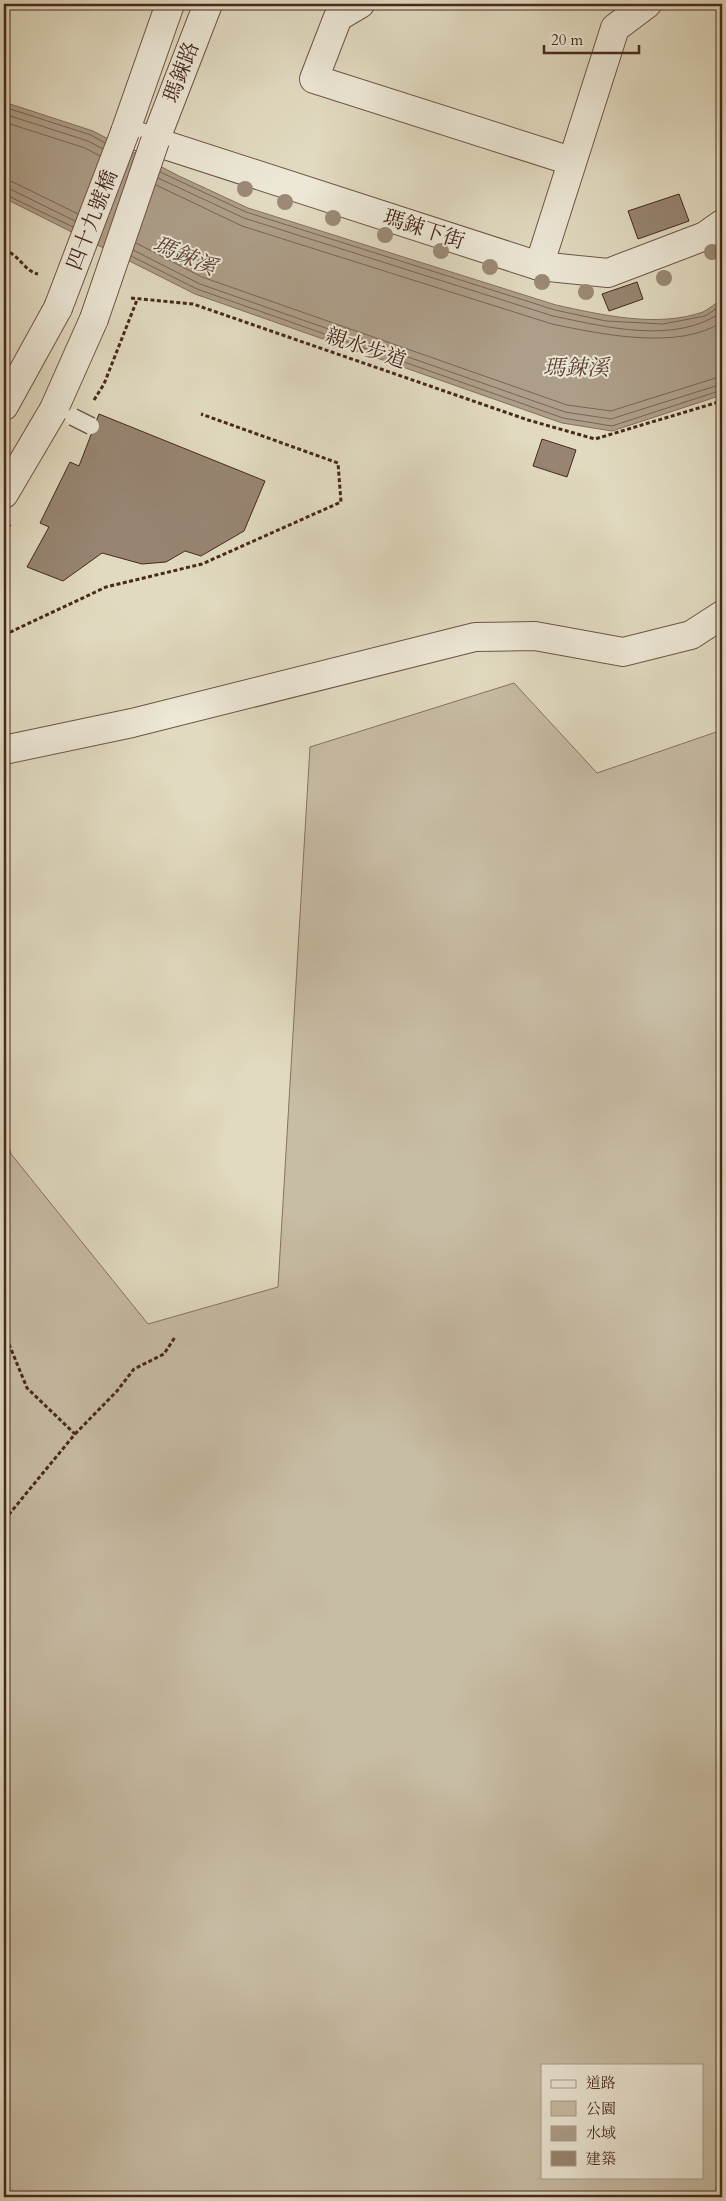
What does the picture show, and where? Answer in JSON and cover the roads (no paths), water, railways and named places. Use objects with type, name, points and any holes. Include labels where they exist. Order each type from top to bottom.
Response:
[{"type":"street","name":"瑪鋉路","points":[[125,132],[170,4]]},
{"type":"street","name":"瑪鋉路","points":[[155,141],[208,4]]},
{"type":"street","points":[[360,4],[338,17],[314,79],[571,161]]},
{"type":"street","points":[[539,266],[615,28],[647,4]]},
{"type":"street","name":"瑪鋉下街","points":[[125,132],[539,266],[608,273],[705,236],[722,224]]},
{"type":"street","name":"四十九號橋","points":[[4,406],[58,308],[125,132]]},
{"type":"street","name":"四十九號橋","points":[[4,494],[54,409],[94,319],[155,141]]},
{"type":"street","points":[[4,750],[132,723],[475,637],[535,636],[622,652],[691,634],[722,615]]},
{"type":"lane","points":[[73,417],[92,426]]},
{"type":"water","name":"瑪鋉溪","points":[[4,102],[93,131],[179,176],[248,208],[556,305],[611,316],[667,319],[703,312],[722,299],[722,395],[612,431],[562,423],[195,294],[4,198]]}]
